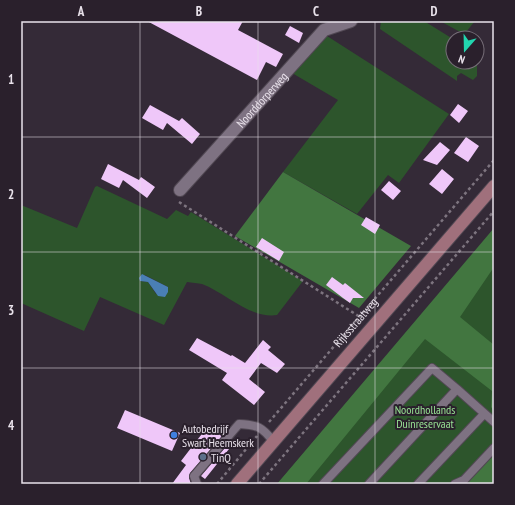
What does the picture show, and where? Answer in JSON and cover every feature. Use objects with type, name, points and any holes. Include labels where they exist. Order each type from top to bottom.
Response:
[{"type":"main road","name":"Rijksstraatweg","points":[[237,484],[494,186]]},
{"type":"street","name":"Noorddorperweg","points":[[180,190],[324,30],[351,21]]},
{"type":"lane","points":[[323,484],[432,368],[494,422]]},
{"type":"lane","points":[[369,484],[457,389]]},
{"type":"lane","points":[[418,484],[484,414]]},
{"type":"lane","points":[[197,484],[194,476],[239,424],[253,425],[263,429],[273,441]]},
{"type":"lane","points":[[455,484],[464,480],[494,448]]},
{"type":"path","name":"Rijksstraatweg","points":[[217,484],[494,160]]},
{"type":"path","points":[[180,190],[176,200],[387,335]]},
{"type":"path","points":[[259,484],[494,211]]},
{"type":"green space","points":[[381,21],[424,21],[445,34],[445,70],[477,70],[477,76],[473,80],[461,73],[457,76],[457,81],[380,29]]},
{"type":"green space","points":[[440,21],[475,21],[468,30],[456,30]]},
{"type":"green space","points":[[327,36],[449,114],[399,183],[388,175],[357,214],[283,172],[338,100],[292,73],[310,52]]},
{"type":"green space","points":[[283,172],[411,246],[359,308],[235,236]]},
{"type":"green space","points":[[97,186],[167,219],[176,210],[188,216],[191,212],[303,281],[277,315],[257,313],[202,284],[187,282],[164,325],[100,297],[84,331],[21,303],[21,205],[77,228],[95,187]],"holes":[[[145,275],[168,287],[156,294],[148,282],[140,281],[139,278]]]},
{"type":"green space","points":[[494,228],[494,267],[460,317],[494,345],[494,411],[491,407],[492,391],[425,339],[306,484],[277,484]]},
{"type":"green space","name":"Noordhollands Duinreservaat","points":[[494,233],[494,484],[277,484]]},
{"type":"green space","points":[[494,454],[494,484],[462,484]]},
{"type":"water","points":[[142,274],[168,287],[168,292],[165,297],[158,296],[148,282],[140,281],[139,278]]},
{"type":"building","points":[[147,21],[243,21],[238,30],[283,54],[276,67],[266,62],[257,80]]},
{"type":"building","points":[[290,26],[303,33],[299,43],[285,35]]},
{"type":"building","points":[[458,104],[468,111],[459,123],[450,115]]},
{"type":"building","points":[[150,105],[179,121],[182,118],[200,134],[192,144],[167,123],[163,130],[142,118]]},
{"type":"building","points":[[466,137],[479,146],[468,162],[454,153]]},
{"type":"building","points":[[440,142],[450,150],[437,165],[423,160]]},
{"type":"building","points":[[108,164],[139,180],[141,177],[155,187],[147,198],[123,180],[119,188],[101,179]]},
{"type":"building","points":[[442,169],[454,179],[442,194],[429,184]]},
{"type":"building","points":[[389,181],[401,191],[393,200],[381,190]]},
{"type":"building","points":[[366,217],[380,225],[375,234],[361,225]]},
{"type":"building","points":[[262,238],[284,252],[279,261],[256,247]]},
{"type":"building","points":[[332,277],[343,285],[345,283],[364,298],[353,298],[350,303],[326,285]]},
{"type":"building","points":[[197,338],[245,363],[263,340],[271,347],[268,350],[285,364],[277,373],[261,363],[249,379],[265,392],[254,405],[222,380],[227,373],[189,350]]},
{"type":"building","points":[[125,410],[180,433],[172,451],[117,428]]},
{"type":"building","points":[[208,426],[222,436],[190,473],[189,478],[191,484],[172,484],[186,465],[181,461]]},
{"type":"building","points":[[230,442],[233,444],[205,479],[201,476]]},
{"type":"place","name":"Autobedrijf Swart Heemskerk","points":[[174,435]]},
{"type":"place","name":"TinQ","points":[[203,457]]}]
